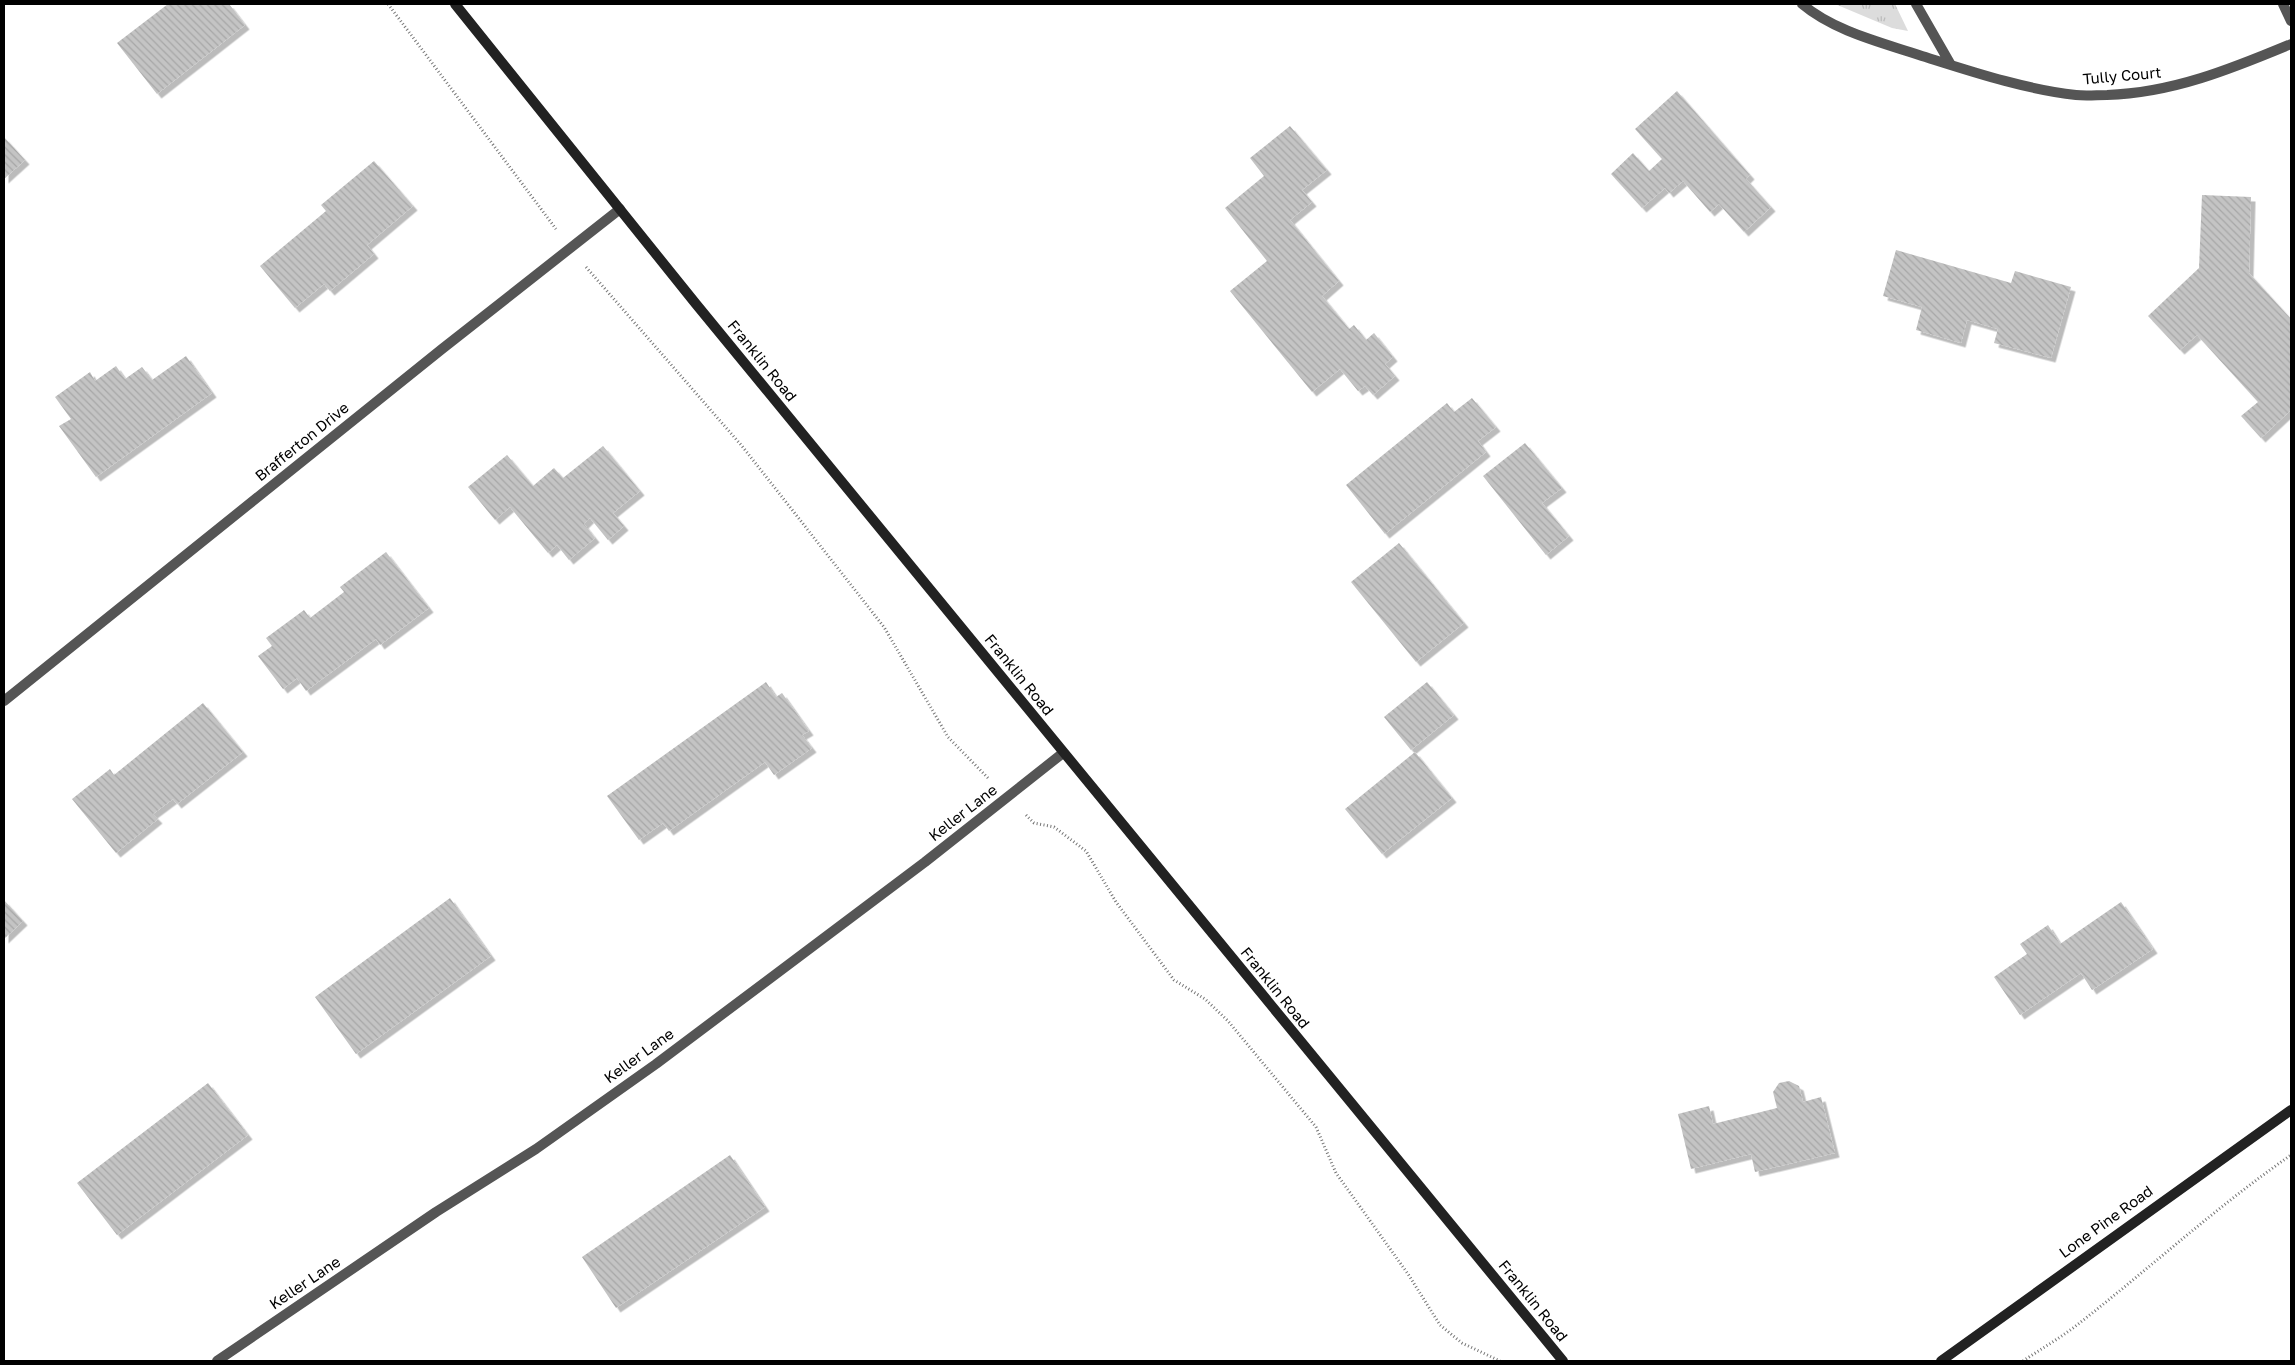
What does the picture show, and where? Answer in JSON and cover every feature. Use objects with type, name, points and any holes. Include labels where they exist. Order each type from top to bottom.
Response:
[{"type":"street","name":"Franklin Road","points":[[455,4],[1063,753],[1563,1361]]},
{"type":"street","name":"Tully Court","points":[[1802,4],[1813,13],[1834,24],[1884,44],[1951,65],[2053,91],[2078,95],[2131,94],[2169,88],[2209,76],[2291,44]]},
{"type":"street","points":[[1916,4],[1951,65]]},
{"type":"street","points":[[2283,4],[2291,21]]},
{"type":"street","name":"Brafferton Drive","points":[[4,701],[442,349],[620,209]]},
{"type":"street","name":"Keller Lane","points":[[217,1361],[436,1212],[536,1149],[656,1064],[925,862],[1063,753]]},
{"type":"street","name":"Lone Pine Road","points":[[1941,1361],[2291,1110]]},
{"type":"path","points":[[388,4],[559,233]]},
{"type":"path","points":[[581,262],[742,446],[884,627],[948,737],[992,782]]},
{"type":"path","points":[[1022,811],[1034,823],[1054,827],[1086,851],[1116,902],[1174,980],[1205,999],[1228,1021],[1316,1127],[1336,1173],[1408,1274],[1440,1325],[1462,1343],[1500,1361]]},
{"type":"path","points":[[2023,1361],[2075,1327],[2159,1259],[2208,1216],[2291,1155]]},
{"type":"green space","points":[[1835,4],[1895,4],[1908,31],[1892,28]]},
{"type":"building","points":[[168,4],[229,4],[245,25],[157,94],[117,43]]},
{"type":"building","points":[[1677,91],[1750,175],[1746,179],[1771,207],[1744,232],[1719,204],[1710,212],[1683,181],[1669,193],[1665,188],[1642,208],[1611,174],[1633,153],[1649,171],[1662,159],[1635,129]]},
{"type":"building","points":[[1290,126],[1327,170],[1302,190],[1312,202],[1290,220],[1339,281],[1322,296],[1349,329],[1354,325],[1366,340],[1374,333],[1393,357],[1385,364],[1395,376],[1373,395],[1365,386],[1358,391],[1340,369],[1312,392],[1230,291],[1267,261],[1225,208],[1264,176],[1250,158]]},
{"type":"building","points":[[4,137],[25,160],[4,179]]},
{"type":"building","points":[[374,161],[413,206],[367,245],[374,254],[330,291],[324,284],[295,308],[260,266],[326,211],[321,205]]},
{"type":"building","points":[[2202,195],[2251,197],[2249,273],[2291,319],[2291,410],[2261,438],[2241,416],[2258,402],[2197,335],[2180,350],[2148,316],[2199,268]]},
{"type":"building","points":[[1896,250],[2011,283],[2015,271],[2071,287],[2051,358],[1994,343],[1998,329],[1967,320],[1961,343],[1916,330],[1922,307],[1883,296]]},
{"type":"building","points":[[186,356],[212,393],[96,477],[59,426],[71,419],[55,397],[90,372],[95,381],[116,366],[125,379],[142,367],[152,380]]},
{"type":"building","points":[[1472,398],[1496,427],[1478,441],[1486,452],[1385,534],[1346,485],[1447,403],[1454,412]]},
{"type":"building","points":[[1525,443],[1562,488],[1542,503],[1569,536],[1546,555],[1483,476]]},
{"type":"building","points":[[603,446],[640,491],[613,513],[624,526],[608,540],[590,518],[584,524],[595,538],[569,560],[557,545],[548,553],[510,507],[495,520],[468,487],[507,455],[533,486],[554,468],[563,478]]},
{"type":"building","points":[[1399,543],[1464,623],[1416,662],[1351,582]]},
{"type":"building","points":[[386,552],[429,608],[380,645],[376,639],[306,691],[297,678],[283,689],[258,656],[272,646],[266,638],[304,610],[310,618],[344,592],[340,587]]},
{"type":"building","points":[[766,682],[776,697],[782,693],[809,731],[802,735],[812,748],[774,775],[765,762],[669,831],[663,823],[639,840],[607,796]]},
{"type":"building","points":[[1427,682],[1454,715],[1411,750],[1384,717]]},
{"type":"building","points":[[203,703],[243,752],[177,804],[173,799],[153,814],[158,819],[116,853],[72,799],[110,769],[114,775]]},
{"type":"building","points":[[1415,752],[1452,798],[1382,854],[1345,809]]},
{"type":"building","points":[[450,898],[491,956],[356,1054],[315,997]]},
{"type":"building","points":[[4,900],[23,921],[4,939]]},
{"type":"building","points":[[2121,902],[2153,949],[2092,990],[2081,973],[2020,1015],[1994,977],[2027,954],[2020,944],[2048,925],[2060,944]]},
{"type":"building","points":[[1789,1081],[1799,1086],[1803,1102],[1821,1097],[1835,1153],[1755,1172],[1751,1154],[1691,1169],[1678,1114],[1709,1106],[1713,1124],[1777,1108],[1773,1092],[1779,1083]]},
{"type":"building","points":[[208,1083],[248,1135],[117,1235],[77,1183]]},
{"type":"building","points":[[730,1155],[765,1207],[616,1308],[582,1257]]}]
